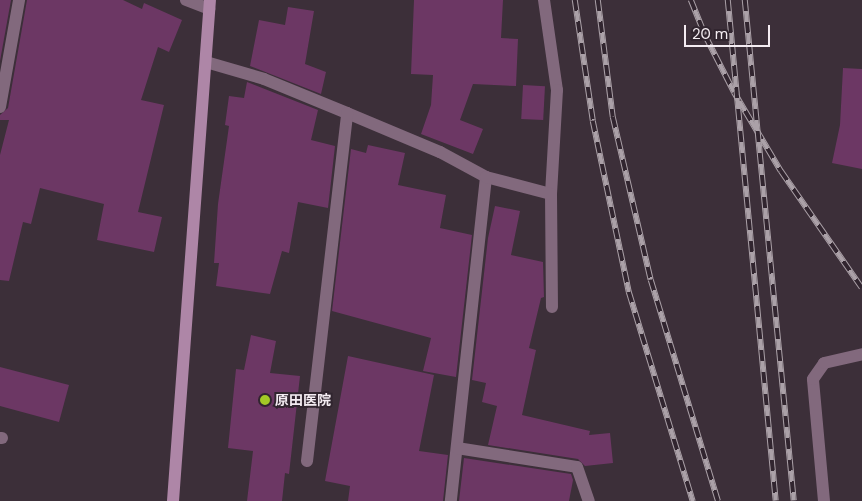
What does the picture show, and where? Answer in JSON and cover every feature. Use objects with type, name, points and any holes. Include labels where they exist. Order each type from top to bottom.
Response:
[{"type":"street","points":[[0,107],[19,0]]},
{"type":"street","points":[[173,501],[209,5],[186,0]]},
{"type":"street","points":[[544,0],[557,90],[551,194],[552,307]]},
{"type":"street","points":[[206,62],[264,78],[440,152],[486,177],[551,194]]},
{"type":"street","points":[[307,461],[347,113]]},
{"type":"street","points":[[451,501],[486,177]]},
{"type":"street","points":[[824,501],[813,379],[824,363],[862,354]]},
{"type":"street","points":[[457,448],[577,467],[588,501]]},
{"type":"building","points":[[0,0],[11,0],[0,61]]},
{"type":"building","points":[[27,0],[123,0],[142,9],[144,3],[182,20],[169,52],[158,47],[141,100],[164,105],[138,212],[162,217],[154,252],[97,240],[104,204],[40,188],[31,224],[23,222],[9,281],[0,280],[0,155],[9,120],[0,120],[0,115],[8,108]]},
{"type":"building","points":[[414,0],[503,0],[501,38],[518,39],[516,86],[473,84],[460,120],[483,129],[473,154],[421,134],[431,105],[433,75],[411,74]]},
{"type":"building","points":[[288,7],[314,11],[305,64],[326,72],[321,94],[250,66],[259,20],[285,25]]},
{"type":"building","points":[[843,68],[862,69],[862,169],[832,163],[840,125]]},
{"type":"building","points":[[247,82],[318,110],[311,140],[335,146],[328,208],[298,202],[289,253],[282,251],[270,294],[216,286],[219,263],[214,263],[218,204],[229,126],[225,125],[229,96],[244,98]]},
{"type":"building","points":[[523,85],[545,86],[543,120],[521,119]]},
{"type":"building","points":[[368,145],[405,153],[398,185],[446,195],[440,228],[472,235],[456,377],[423,371],[431,338],[332,311],[351,149],[366,153]]},
{"type":"building","points":[[495,206],[520,211],[511,255],[543,262],[544,297],[541,298],[529,348],[536,350],[522,415],[590,431],[589,435],[610,433],[613,463],[585,466],[578,459],[488,445],[497,406],[482,402],[486,383],[472,380],[488,238]]},
{"type":"building","name":"原田医院","points":[[251,335],[276,341],[270,373],[300,376],[289,474],[285,473],[282,501],[247,501],[253,451],[228,448],[236,369],[244,370]]},
{"type":"building","points":[[348,356],[434,375],[419,451],[448,455],[443,501],[348,501],[350,486],[325,481]]},
{"type":"building","points":[[0,367],[69,385],[59,422],[0,406]]},
{"type":"building","points":[[464,458],[571,474],[573,480],[569,501],[459,501]]},
{"type":"railway","points":[[575,0],[593,121],[629,292],[693,501]]},
{"type":"railway","points":[[598,0],[613,117],[651,280],[718,501]]},
{"type":"railway","points":[[691,0],[705,35],[734,92],[781,171],[862,288]]},
{"type":"railway","points":[[728,0],[776,501]]},
{"type":"railway","points":[[745,0],[794,501]]},
{"type":"place","name":"原田医院","points":[[265,400]]}]
